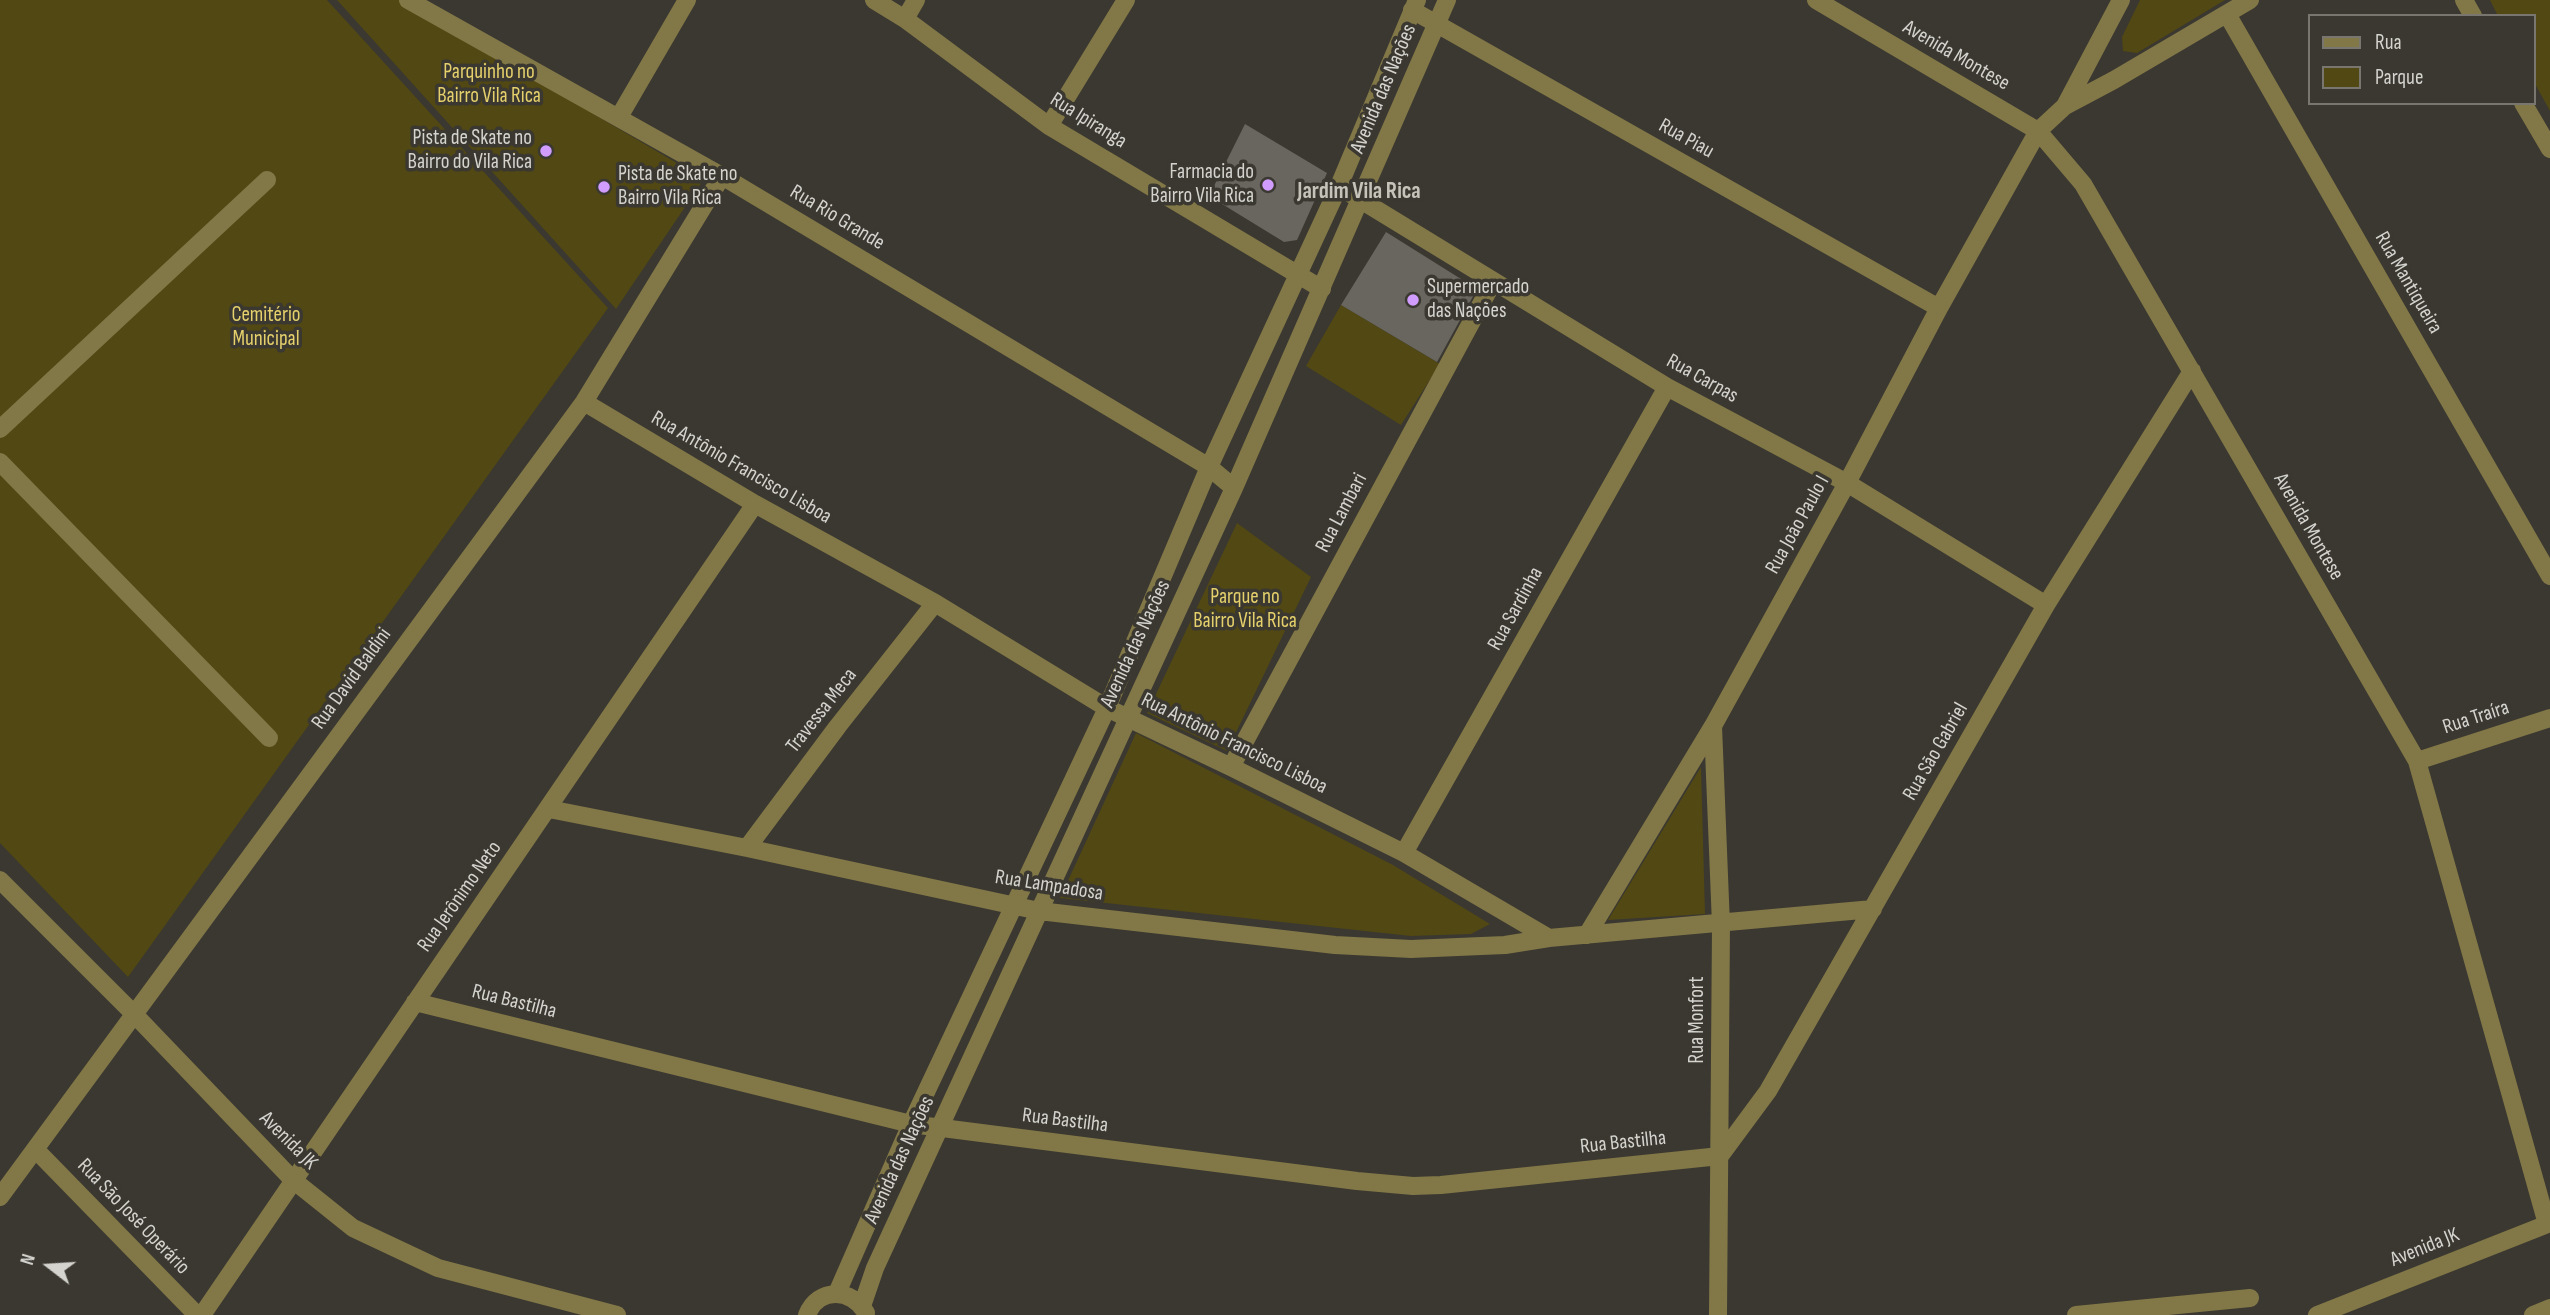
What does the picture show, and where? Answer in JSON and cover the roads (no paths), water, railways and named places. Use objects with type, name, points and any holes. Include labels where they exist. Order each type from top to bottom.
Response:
[{"type":"street","name":"Rua Rio Grande","points":[[408,0],[722,176],[1209,467],[1234,488]]},
{"type":"street","points":[[619,117],[687,0]]},
{"type":"street","name":"Rua Ipiranga","points":[[874,0],[905,19],[1049,126],[1322,289]]},
{"type":"street","points":[[905,19],[916,0]]},
{"type":"street","points":[[1049,126],[1126,0]]},
{"type":"street","name":"Avenida das Nações","points":[[865,1310],[876,1268],[1234,488],[1447,0]]},
{"type":"street","name":"Avenida Montese","points":[[1816,0],[2038,131],[2082,184],[2417,761],[2549,1223]]},
{"type":"street","points":[[2065,106],[2120,0]]},
{"type":"street","points":[[2065,106],[2250,0]]},
{"type":"street","name":"Avenida das Nações","points":[[837,1293],[911,1124],[1107,708],[1209,467],[1339,187],[1414,5]]},
{"type":"street","name":"Rua Piau","points":[[1414,5],[1436,25],[1939,307]]},
{"type":"street","name":"Rua Mantiqueira","points":[[2227,14],[2550,576]]},
{"type":"street","points":[[2525,105],[2550,149]]},
{"type":"street","name":"Rua João Paulo I","points":[[1587,935],[1713,726],[1847,483],[1939,307],[2038,131],[2065,106]]},
{"type":"street","name":"Rua David Baldini","points":[[0,1197],[584,402],[722,176]]},
{"type":"street","points":[[0,429],[267,180]]},
{"type":"street","name":"Rua Carpas","points":[[1339,187],[1667,387],[1847,483],[2046,605]]},
{"type":"street","name":"Rua Lambari","points":[[1231,767],[1493,282]]},
{"type":"street","name":"Rua São Gabriel","points":[[1720,1156],[1768,1091],[2046,605],[2192,371]]},
{"type":"street","name":"Rua Sardinha","points":[[1404,853],[1667,387]]},
{"type":"street","name":"Rua Antônio Francisco Lisboa","points":[[584,402],[755,504],[935,603],[1107,708],[1404,853],[1549,938]]},
{"type":"street","points":[[0,462],[269,738]]},
{"type":"street","name":"Rua Jerônimo Neto","points":[[200,1315],[755,504]]},
{"type":"street","name":"Travessa Meca","points":[[747,848],[935,603]]},
{"type":"street","name":"Rua Traíra","points":[[2417,761],[2550,718]]},
{"type":"street","name":"Rua Monfort","points":[[1713,726],[1721,925],[1718,1315]]},
{"type":"street","name":"Rua Lampadosa","points":[[549,808],[1039,911],[1335,945],[1410,949],[1504,945],[1549,938]]},
{"type":"street","name":"Avenida JK","points":[[0,880],[134,1014],[293,1180],[353,1228],[438,1268],[617,1315]]},
{"type":"street","points":[[1549,938],[1721,925],[1872,909]]},
{"type":"street","name":"Rua Bastilha","points":[[415,1002],[911,1124],[1413,1186],[1720,1156]]},
{"type":"street","name":"Rua São José Operário","points":[[36,1150],[200,1315]]},
{"type":"street","name":"Avenida JK","points":[[2317,1315],[2361,1307],[2549,1223]]},
{"type":"street","points":[[791,1315],[808,1311],[826,1295],[837,1293],[846,1295],[865,1310]]},
{"type":"street","points":[[2076,1315],[2250,1298]]},
{"type":"street","points":[[2533,1315],[2550,1308]]},
{"type":"place","name":"Pista de Skate no Bairro do Vila Rica","points":[[546,151]]},
{"type":"place","name":"Farmacia do Bairro Vila Rica","points":[[1268,185]]},
{"type":"place","name":"Pista de Skate no Bairro Vila Rica","points":[[604,187]]},
{"type":"place","name":"Supermercado das Nações","points":[[1413,300]]},
{"type":"district","name":"Jardim Vila Rica","points":[[1359,192]]},
{"type":"park label","name":"Parquinho no Bairro Vila Rica","points":[[489,85]]},
{"type":"park label","name":"Cemitério Municipal","points":[[266,328]]},
{"type":"park label","name":"Parque no Bairro Vila Rica","points":[[1245,610]]}]
